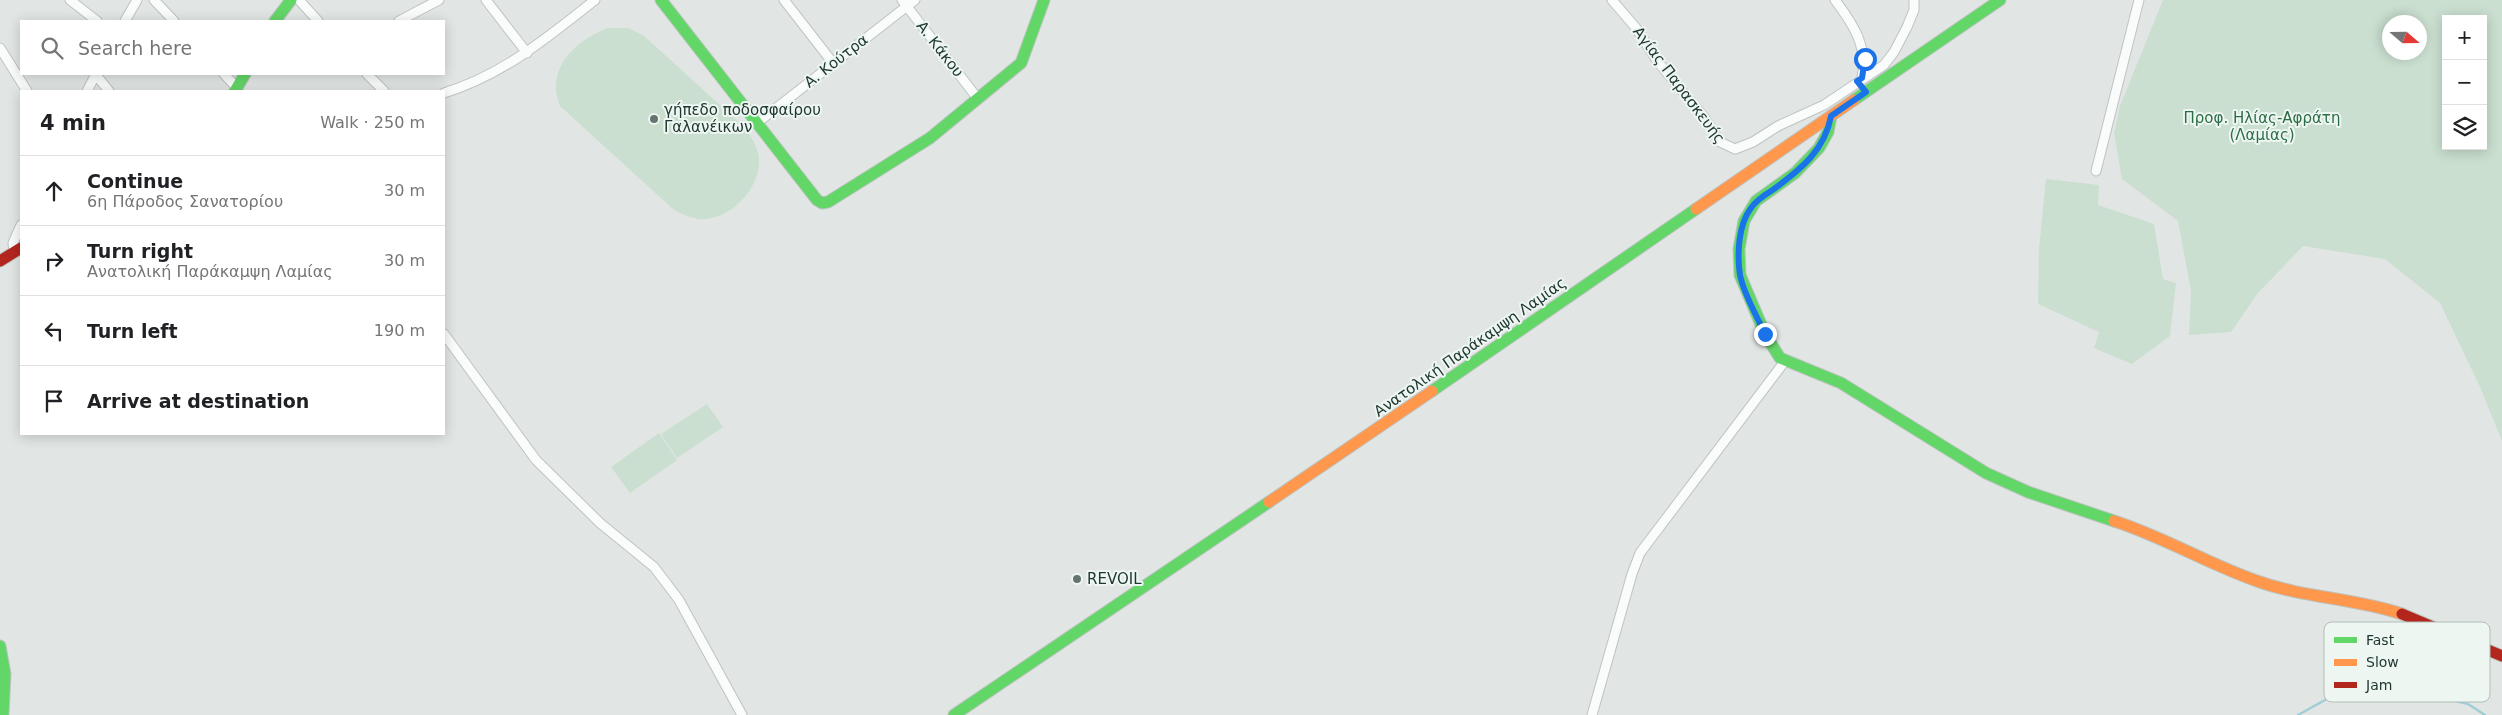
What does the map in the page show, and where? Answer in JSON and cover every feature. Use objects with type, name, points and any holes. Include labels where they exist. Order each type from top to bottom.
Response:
[{"type":"street","points":[[70,0],[96,20]]},
{"type":"street","points":[[126,20],[137,0]]},
{"type":"street","points":[[154,0],[173,20]]},
{"type":"street","points":[[276,20],[291,0]]},
{"type":"street","points":[[299,0],[317,20]]},
{"type":"street","points":[[401,20],[440,0]]},
{"type":"street","points":[[486,0],[527,53]]},
{"type":"street","points":[[445,92],[499,69],[527,53],[595,0]]},
{"type":"street","points":[[661,0],[817,200],[822,203],[828,202],[915,149],[978,99],[1025,57],[1044,0]]},
{"type":"street","points":[[784,0],[833,63]]},
{"type":"street","name":"Α. Κούτρα","points":[[757,123],[905,3],[915,0]]},
{"type":"street","name":"Αγίας Παρασκευής","points":[[1612,0],[1636,28],[1658,62],[1704,117],[1717,138],[1730,148],[1739,148],[1753,142],[1778,126],[1813,111],[1859,80]]},
{"type":"street","points":[[1835,0],[1863,49],[1865,64],[1859,80]]},
{"type":"street","points":[[1859,80],[1879,69],[1892,56],[1914,10],[1914,0]]},
{"type":"street","name":"Ανατολική Παράκαμψη Λαμίας","points":[[954,715],[1339,455],[2000,0]]},
{"type":"street","points":[[2096,171],[2139,0]]},
{"type":"street","name":"Α. Κάκου","points":[[905,3],[978,99]]},
{"type":"street","points":[[0,48],[26,90]]},
{"type":"street","points":[[88,90],[95,75]]},
{"type":"street","points":[[97,75],[108,90]]},
{"type":"street","points":[[225,75],[236,90],[244,75]]},
{"type":"street","points":[[368,75],[383,90]]},
{"type":"street","points":[[1859,80],[1866,92]]},
{"type":"street","points":[[1831,116],[1828,132],[1819,148],[1795,173],[1751,207],[1742,229],[1739,265],[1742,282],[1773,350],[1785,361],[1841,383],[1986,473],[2028,492],[2132,526],[2256,581],[2279,588],[2379,606],[2424,622]]},
{"type":"street","points":[[0,261],[18,250],[12,243],[20,227]]},
{"type":"street","points":[[445,335],[536,460],[600,523],[654,567],[678,600],[742,715]]},
{"type":"street","points":[[1592,715],[1632,574],[1640,553],[1785,361]]},
{"type":"street","points":[[0,646],[5,674],[3,715]]},
{"type":"street","points":[[2490,651],[2502,656]]},
{"type":"green space","name":"Προφ. Ηλίας-Αφράτη (Λαμίας)","points":[[2163,0],[2502,0],[2502,441],[2480,387],[2440,303],[2385,259],[2303,246],[2258,293],[2231,332],[2189,335],[2191,291],[2178,221],[2122,179],[2114,133],[2120,106]]},
{"type":"green space","name":"γήπεδο ποδοσφαίρου Γαλανέικων","points":[[608,28],[628,28],[643,35],[743,126],[750,135],[758,153],[757,175],[746,196],[727,212],[717,217],[697,219],[674,210],[560,106],[556,93],[557,80],[560,68],[566,58],[584,40]]},
{"type":"green space","points":[[2046,179],[2099,185],[2098,205],[2154,224],[2163,279],[2176,283],[2170,336],[2132,364],[2094,348],[2099,332],[2038,304],[2039,249]]},
{"type":"green space","points":[[707,404],[723,427],[677,458],[661,434]]},
{"type":"green space","points":[[659,433],[677,460],[630,493],[611,467]]},
{"type":"waterway","points":[[2298,715],[2324,700]]},
{"type":"waterway","points":[[2460,702],[2468,704],[2485,715]]},
{"type":"traffic: fast","points":[[276,20],[291,0]]},
{"type":"traffic: fast","points":[[661,0],[817,200],[822,203],[828,202],[930,138],[1021,63],[1044,0]]},
{"type":"traffic: fast","points":[[1854,100],[2000,0]]},
{"type":"traffic: fast","points":[[236,90],[244,75]]},
{"type":"traffic: fast","points":[[1831,116],[1828,132],[1819,148],[1795,173],[1756,201],[1744,221],[1739,249],[1740,275],[1765,334],[1780,358],[1841,383],[1986,473],[2028,492],[2114,521]]},
{"type":"traffic: fast","points":[[1432,391],[1696,209]]},
{"type":"traffic: fast","points":[[954,715],[1269,502]]},
{"type":"traffic: fast","points":[[0,646],[5,674],[3,715]]},
{"type":"traffic: slow","points":[[1696,209],[1854,100]]},
{"type":"traffic: slow","points":[[1269,502],[1432,391]]},
{"type":"traffic: slow","points":[[2114,521],[2151,535],[2221,567],[2275,587],[2366,604],[2402,614]]},
{"type":"traffic: jam","points":[[0,261],[20,249]]},
{"type":"traffic: jam","points":[[2402,614],[2421,622]]},
{"type":"traffic: jam","points":[[2490,651],[2502,656]]},
{"type":"place","name":"γήπεδο ποδοσφαίρου Γαλανέικων","points":[[654,119]]},
{"type":"place","name":"REVOIL","points":[[1077,579]]},
{"type":"route","points":[[1765,334],[1740,275],[1739,249],[1744,221],[1751,207],[1756,202],[1795,173],[1810,159],[1824,142],[1831,116],[1866,92],[1857,81],[1862,78],[1865,59]]}]
